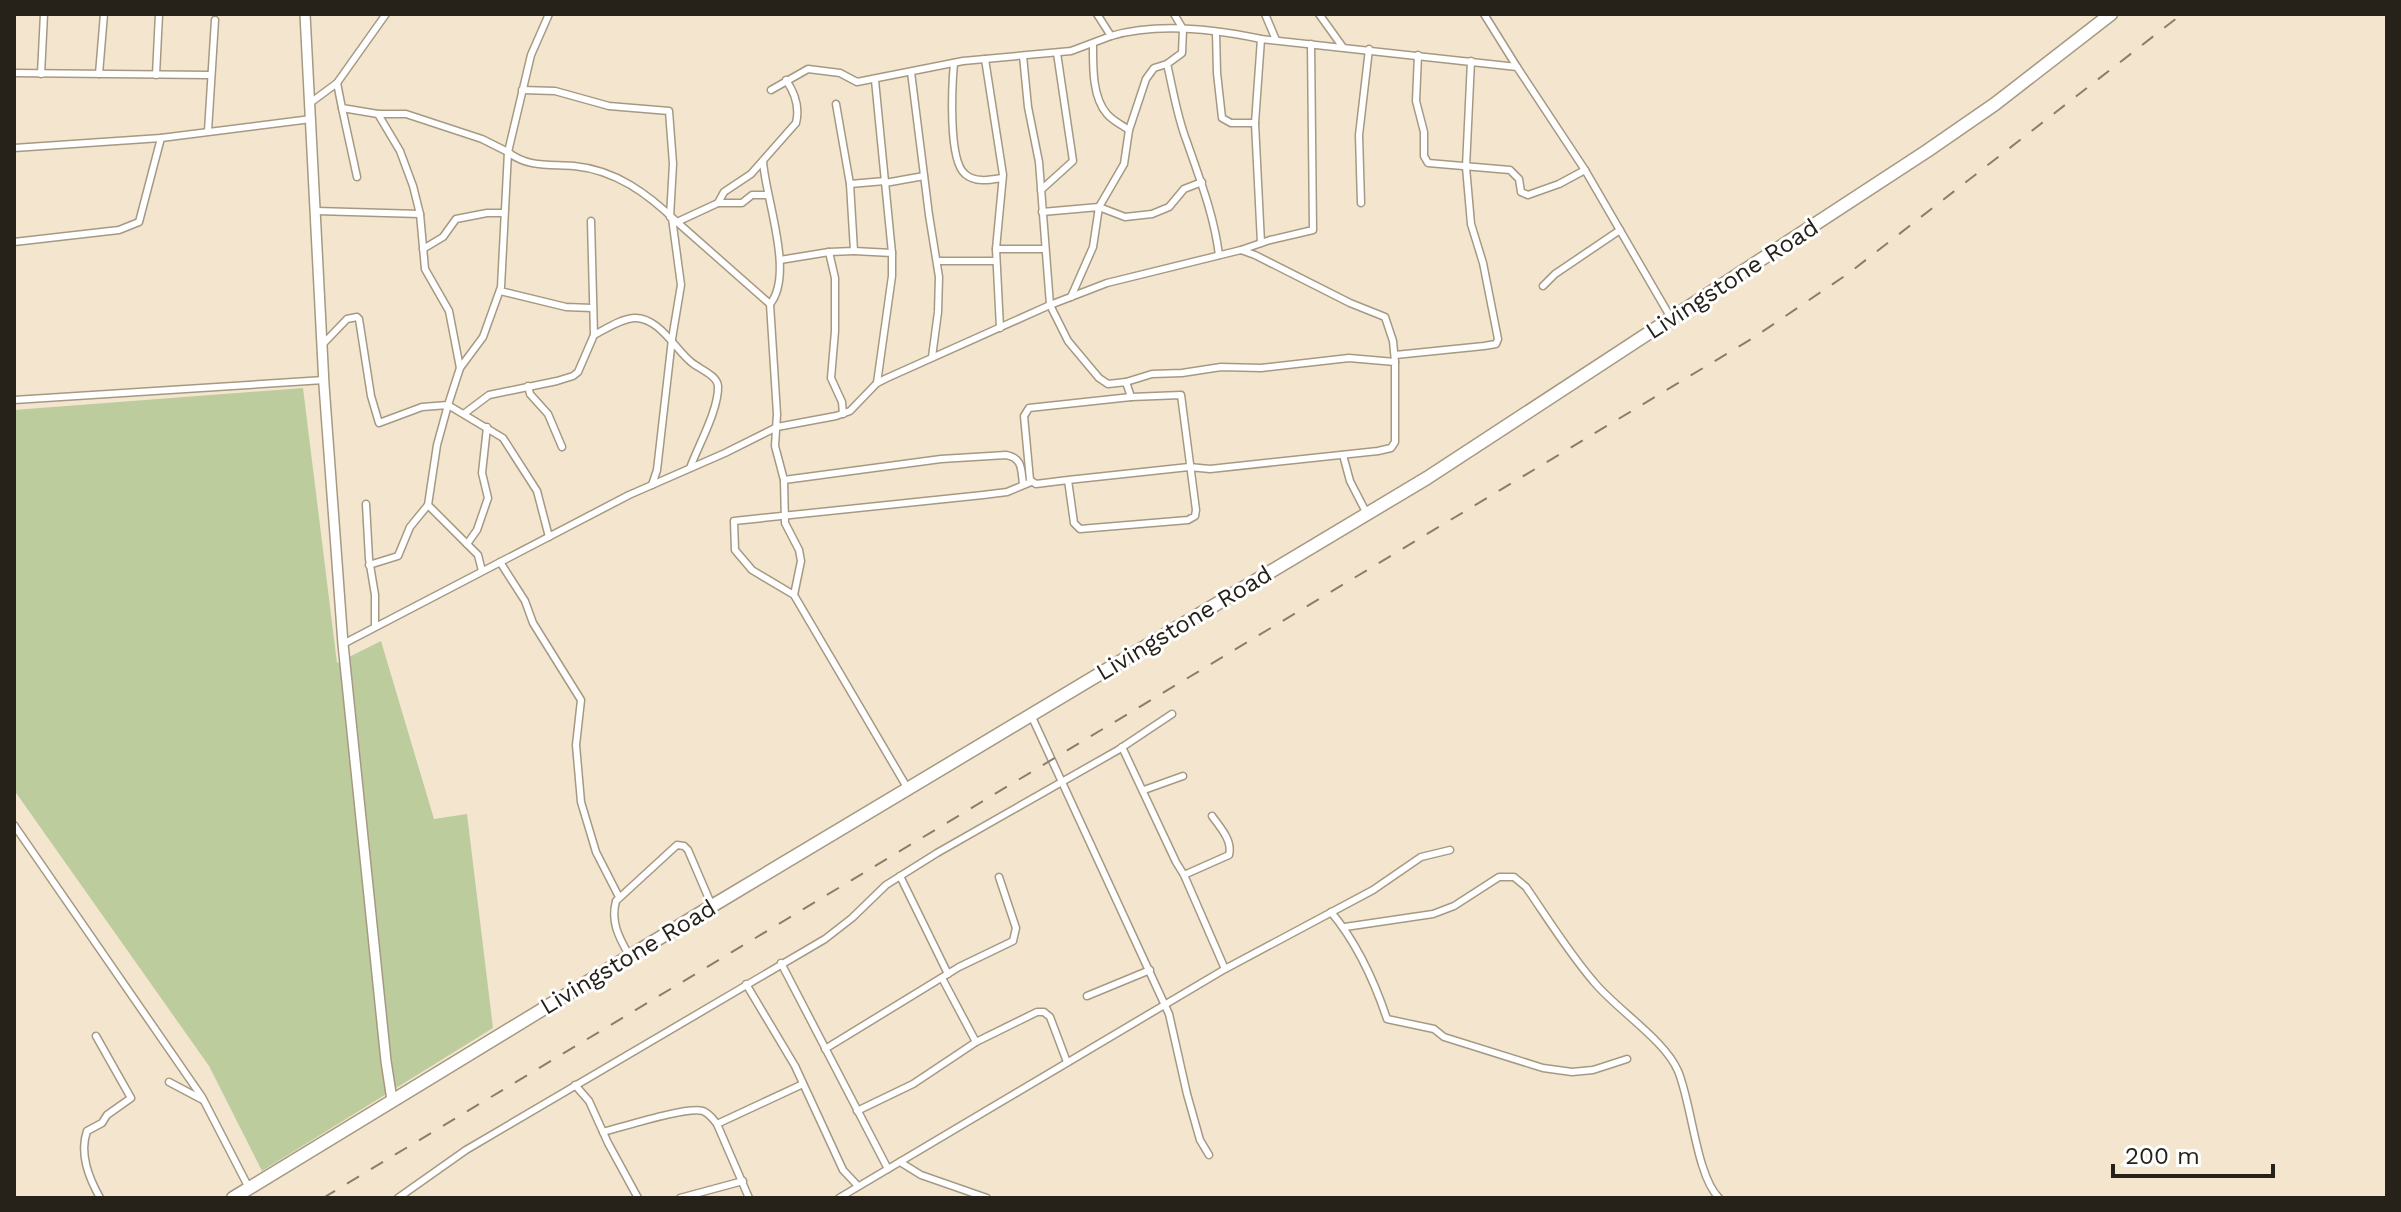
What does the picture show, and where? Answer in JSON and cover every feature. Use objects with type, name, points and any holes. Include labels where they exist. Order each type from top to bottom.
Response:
[{"type":"highway","name":"Livingstone Road","points":[[233,1198],[1455,460],[1961,128],[2111,14]]},
{"type":"main road","points":[[305,14],[324,380],[343,644],[392,1100]]},
{"type":"street","points":[[41,74],[44,14]]},
{"type":"street","points":[[99,74],[104,14]]},
{"type":"street","points":[[156,75],[159,14]]},
{"type":"street","points":[[310,103],[337,83],[386,14]]},
{"type":"street","points":[[369,565],[398,556],[410,527],[428,505],[437,445],[460,368],[483,337],[500,291],[508,152],[531,55],[549,14]]},
{"type":"street","points":[[1097,14],[1111,36]]},
{"type":"street","points":[[1071,297],[1093,247],[1099,207],[1124,164],[1129,130],[1146,79],[1154,68],[1167,64],[1182,53],[1183,29],[1174,14]]},
{"type":"street","points":[[1265,14],[1276,40]]},
{"type":"street","points":[[1319,14],[1342,46]]},
{"type":"street","points":[[1484,14],[1585,170],[1671,318]]},
{"type":"street","points":[[208,131],[209,75],[215,20]]},
{"type":"street","points":[[771,90],[808,69],[840,73],[853,82],[875,80],[954,63],[1057,53],[1132,32],[1183,29],[1517,67]]},
{"type":"street","points":[[1216,32],[1222,118],[1231,123],[1255,123]]},
{"type":"street","points":[[1261,39],[1255,123],[1261,243]]},
{"type":"street","points":[[1093,44],[1094,77],[1102,107],[1129,130]]},
{"type":"street","points":[[343,644],[652,485],[777,427],[843,414],[856,407],[877,383],[1050,305],[1128,276],[1313,230],[1311,44]]},
{"type":"street","points":[[1361,203],[1360,123],[1369,49]]},
{"type":"street","points":[[1041,190],[1073,161],[1057,53]]},
{"type":"street","points":[[1418,55],[1416,101],[1424,132],[1425,161],[1432,165],[1510,170],[1519,179],[1521,192],[1528,195],[1585,170]]},
{"type":"street","points":[[1023,56],[1027,99],[1039,162],[1050,305],[1068,341],[1099,378],[1108,384],[1152,374],[1221,367],[1261,368],[1349,358],[1395,358],[1496,344],[1498,339],[1483,263],[1471,224],[1466,167],[1471,61]]},
{"type":"street","points":[[985,59],[1002,178],[996,249],[1000,328]]},
{"type":"street","points":[[954,63],[951,112],[957,163],[966,175],[974,179],[1002,178]]},
{"type":"street","points":[[1167,64],[1186,141],[1216,231],[1219,255]]},
{"type":"street","points":[[911,72],[938,261],[940,296],[932,357]]},
{"type":"street","points":[[14,73],[209,75]]},
{"type":"street","points":[[718,203],[724,192],[751,174],[797,120],[796,99],[786,80]]},
{"type":"street","points":[[875,80],[892,253],[892,276],[877,383]]},
{"type":"street","points":[[337,83],[357,177]]},
{"type":"street","points":[[522,90],[555,91],[609,106],[669,111],[673,147],[673,219],[681,285],[657,470],[652,485]]},
{"type":"street","points":[[836,104],[850,184],[854,251]]},
{"type":"street","points":[[342,108],[378,114],[406,114],[482,139],[529,162],[577,166],[619,177],[673,219],[770,304]]},
{"type":"street","points":[[378,114],[403,156],[420,214],[427,276],[449,311],[460,368]]},
{"type":"street","points":[[14,148],[161,138],[311,119]]},
{"type":"street","points":[[14,242],[119,230],[139,222],[161,138]]},
{"type":"street","points":[[763,161],[780,260],[776,296],[770,304],[777,427],[775,446],[784,480],[784,517],[801,561],[794,595]]},
{"type":"street","points":[[850,184],[924,176]]},
{"type":"street","points":[[1042,212],[1099,207],[1125,217],[1152,214],[1169,207],[1184,189],[1202,182]]},
{"type":"street","points":[[673,219],[718,203],[742,203],[752,195],[768,195]]},
{"type":"street","points":[[316,211],[420,214]]},
{"type":"street","points":[[423,249],[443,237],[456,219],[504,213]]},
{"type":"street","points":[[465,413],[489,395],[573,376],[578,372],[594,335],[591,221]]},
{"type":"street","points":[[1543,286],[1555,274],[1620,230]]},
{"type":"street","points":[[996,249],[1045,249]]},
{"type":"street","points":[[908,789],[794,595],[752,570],[735,550],[734,521],[1007,492],[1031,482],[1036,484],[1189,467],[1210,469],[1386,450],[1393,446],[1395,358],[1385,317],[1241,250]]},
{"type":"street","points":[[780,260],[829,252],[892,253]]},
{"type":"street","points":[[829,252],[835,278],[831,378],[840,395],[843,414]]},
{"type":"street","points":[[938,261],[996,261]]},
{"type":"street","points":[[500,291],[566,307],[592,308]]},
{"type":"street","points":[[594,335],[634,318],[647,321],[672,339],[689,360],[714,378],[718,387],[707,429],[690,468]]},
{"type":"street","points":[[322,345],[347,319],[359,319],[371,396],[379,423],[422,407],[448,405],[503,438],[537,491],[549,537]]},
{"type":"street","points":[[14,400],[324,380]]},
{"type":"street","points":[[1126,382],[1131,397]]},
{"type":"street","points":[[528,386],[530,394],[548,414],[562,447]]},
{"type":"street","points":[[1031,482],[1024,416],[1027,409],[1131,397],[1181,395],[1196,513],[1193,518],[1080,529],[1074,523],[1068,480]]},
{"type":"street","points":[[467,544],[477,530],[488,498],[482,473],[487,427]]},
{"type":"street","points":[[784,480],[941,459],[1006,455],[1015,457],[1021,463],[1023,484]]},
{"type":"street","points":[[1343,455],[1350,481],[1367,514]]},
{"type":"street","points":[[366,504],[375,626]]},
{"type":"street","points":[[428,505],[478,555],[482,571]]},
{"type":"street","points":[[500,562],[525,601],[533,623],[581,700],[576,745],[581,802],[596,852],[619,897]]},
{"type":"street","points":[[398,1198],[466,1150],[825,939],[900,876],[1122,747],[1172,714]]},
{"type":"street","points":[[1031,715],[1165,1005],[1200,1140],[1209,1155]]},
{"type":"street","points":[[1122,747],[1225,969]]},
{"type":"street","points":[[1144,790],[1183,776]]},
{"type":"street","points":[[1184,875],[1229,855],[1231,849],[1226,836],[1212,816]]},
{"type":"street","points":[[14,825],[203,1100],[249,1188]]},
{"type":"street","points":[[630,957],[616,932],[614,907],[619,897],[674,848],[681,845],[688,850],[712,906]]},
{"type":"street","points":[[839,1198],[848,1196],[858,1186],[1225,969],[1373,890],[1421,857],[1450,850]]},
{"type":"street","points":[[900,876],[976,1042]]},
{"type":"street","points":[[825,1049],[968,962],[1016,937],[1016,928],[999,877]]},
{"type":"street","points":[[1345,927],[1433,914],[1454,906],[1499,877],[1514,877],[1526,887],[1592,980],[1673,1063],[1687,1099],[1704,1170],[1712,1191],[1719,1198]]},
{"type":"street","points":[[1331,912],[1345,927],[1374,983],[1387,1019],[1434,1029],[1444,1037],[1543,1068],[1582,1071],[1627,1059]]},
{"type":"street","points":[[781,963],[888,1169]]},
{"type":"street","points":[[1087,996],[1150,970]]},
{"type":"street","points":[[746,984],[772,1024],[818,1109],[843,1170],[858,1186]]},
{"type":"street","points":[[857,1111],[913,1084],[976,1042],[1031,1014],[1044,1012],[1050,1017],[1067,1062]]},
{"type":"street","points":[[96,1036],[131,1098],[107,1115],[102,1123],[87,1131],[85,1137],[84,1160],[100,1198]]},
{"type":"street","points":[[169,1082],[203,1100]]},
{"type":"street","points":[[717,1124],[803,1084]]},
{"type":"street","points":[[575,1085],[589,1101],[638,1198]]},
{"type":"street","points":[[603,1132],[700,1110],[717,1124],[749,1198]]},
{"type":"street","points":[[900,1162],[921,1175],[987,1198]]},
{"type":"street","points":[[680,1198],[743,1181]]},
{"type":"green space","points":[[303,388],[337,663],[381,641],[434,819],[467,814],[493,1028],[262,1171],[209,1066],[14,790],[14,410]]},
{"type":"railway","points":[[323,1198],[1753,338],[1849,273],[2182,14]]}]
